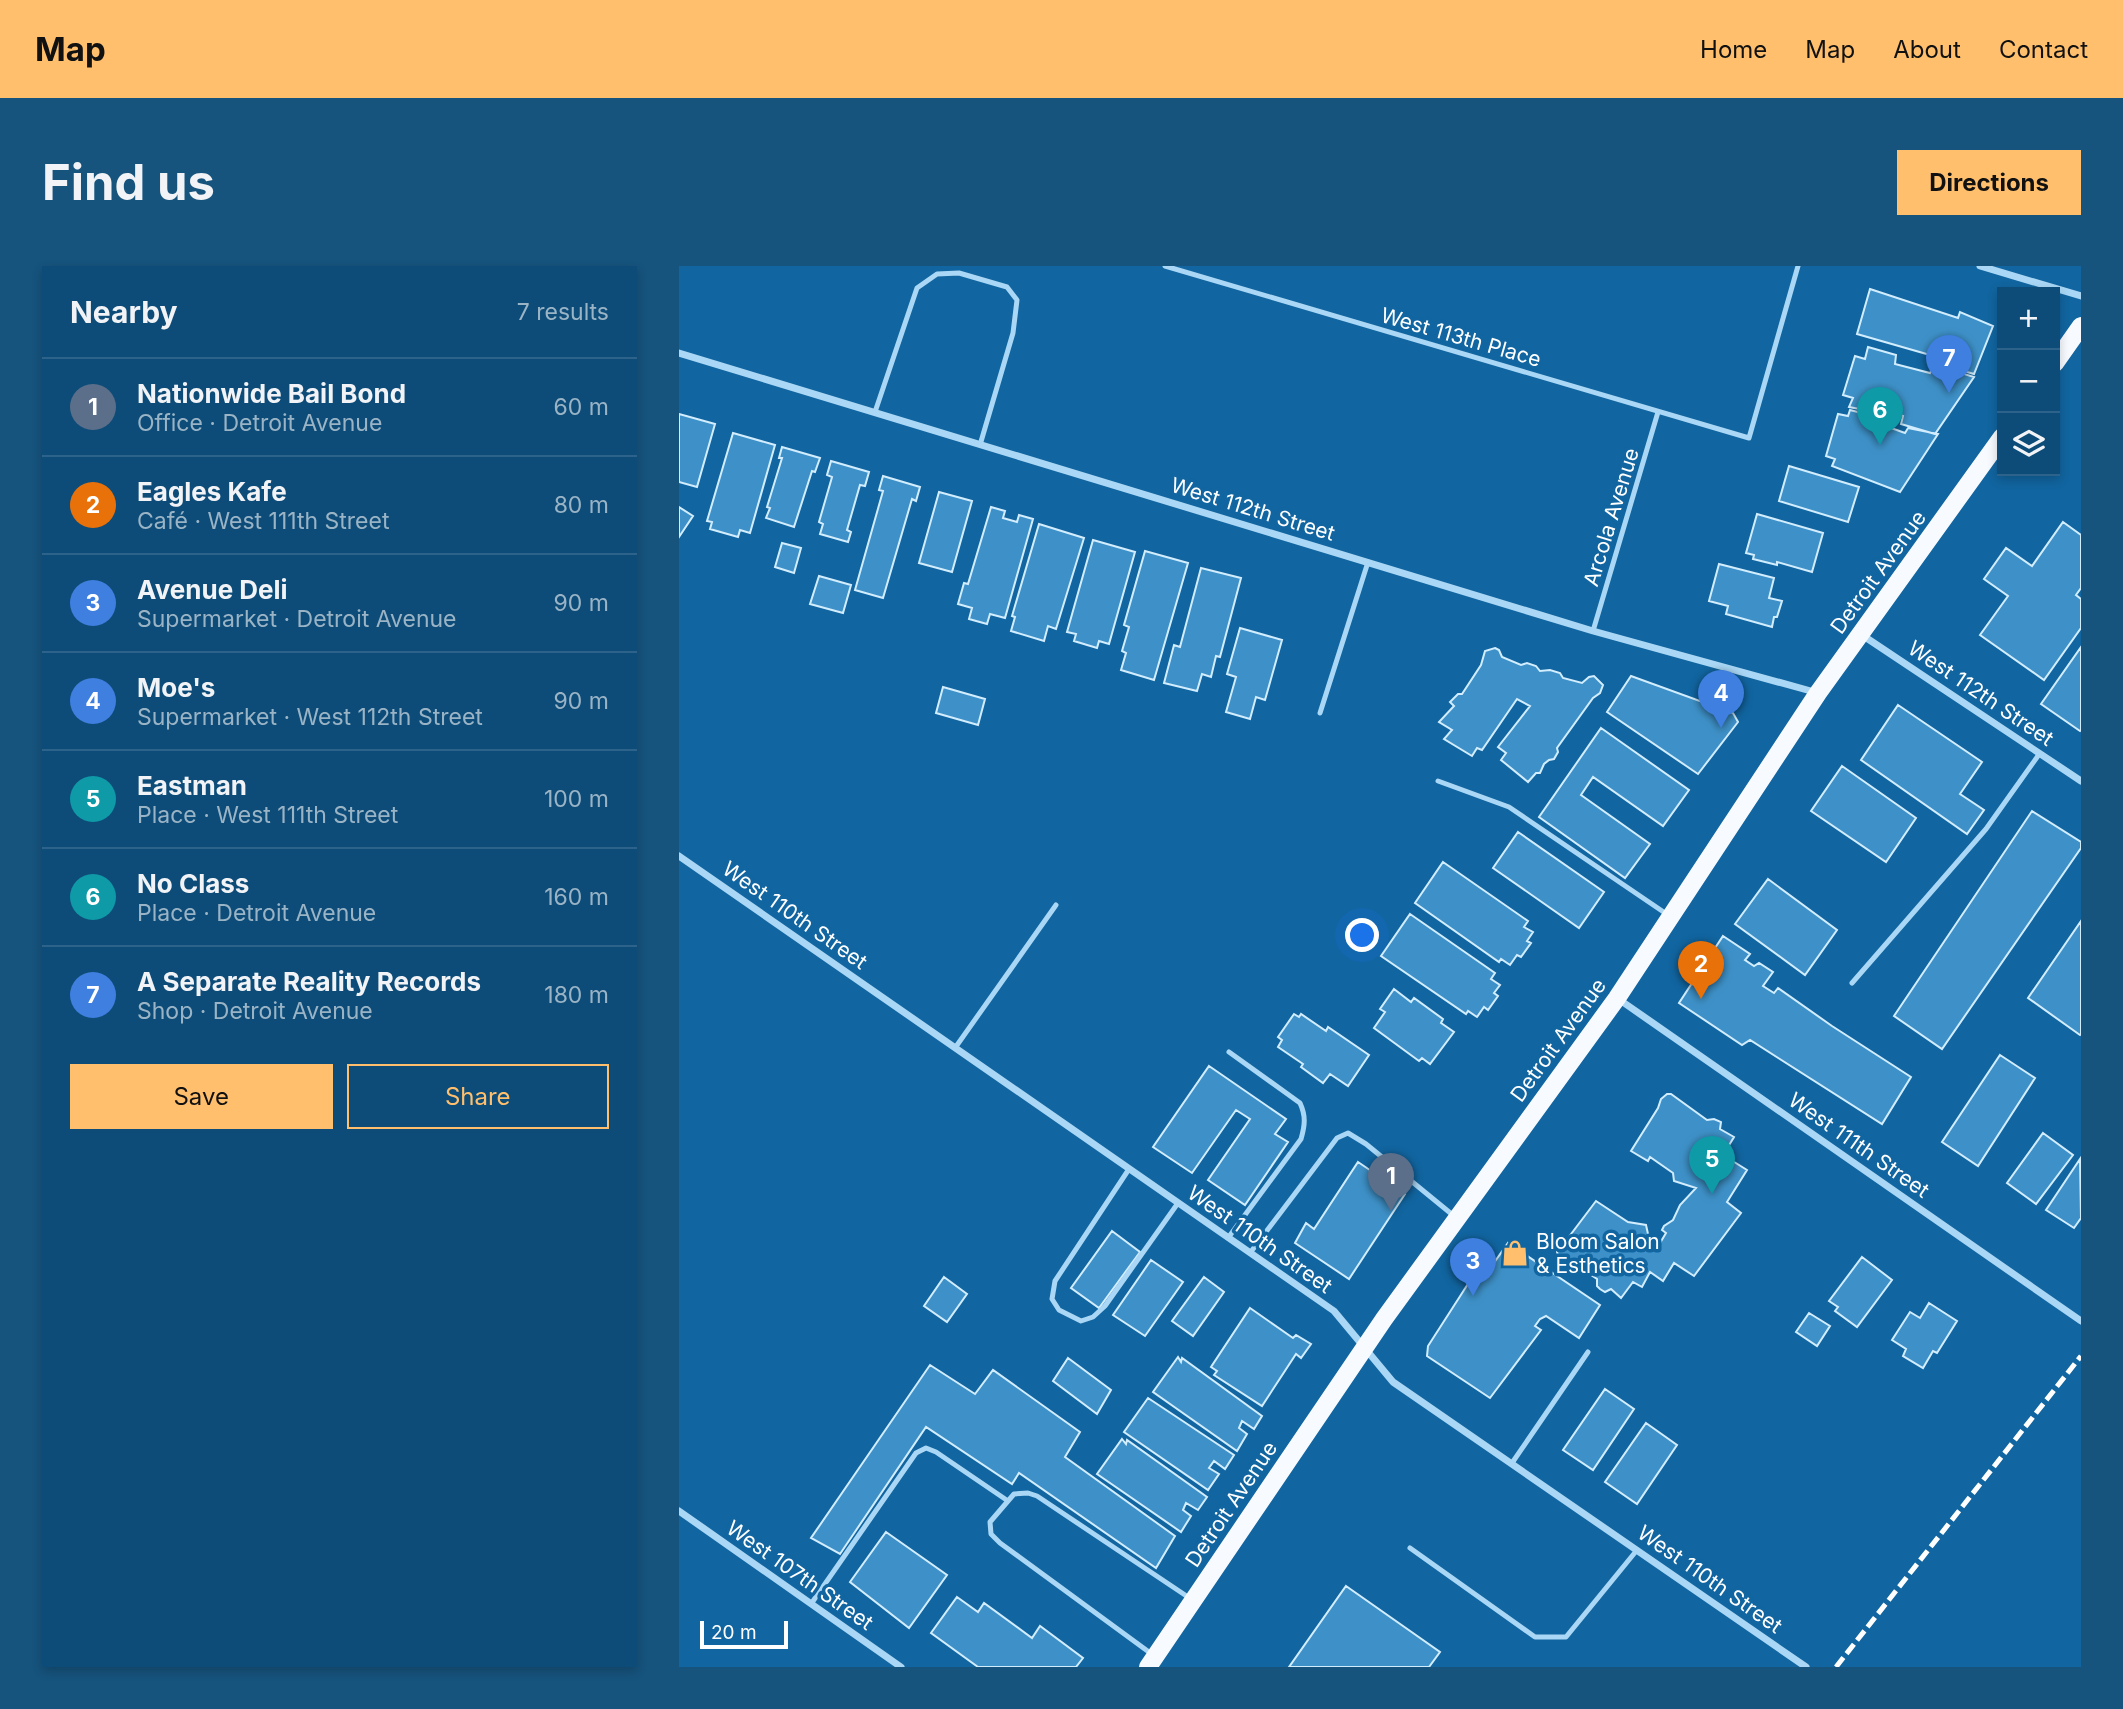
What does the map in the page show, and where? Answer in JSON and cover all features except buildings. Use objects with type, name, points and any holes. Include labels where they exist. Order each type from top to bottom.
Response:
[{"type":"main road","points":[[2060,356],[2081,326]]},
{"type":"main road","name":"Detroit Avenue","points":[[1152,1662],[1364,1349],[1617,998],[1818,693],[1997,444]]},
{"type":"street","points":[[1980,266],[2081,296]]},
{"type":"street","name":"West 112th Street","points":[[679,353],[1593,631],[1818,693]]},
{"type":"street","name":"West 112th Street","points":[[1862,635],[2081,781]]},
{"type":"street","name":"West 110th Street","points":[[679,856],[1333,1311],[1394,1382],[1807,1667]]},
{"type":"street","name":"West 111th Street","points":[[1617,998],[2081,1321]]},
{"type":"street","name":"West 107th Street","points":[[679,1511],[901,1667]]},
{"type":"lane","name":"West 113th Place","points":[[1165,266],[1749,438],[1798,266]]},
{"type":"lane","points":[[874,412],[917,288],[937,274],[959,273],[1007,287],[1017,300],[1013,333],[980,445]]},
{"type":"lane","name":"Arcola Avenue","points":[[1593,631],[1658,412]]},
{"type":"lane","points":[[1320,713],[1368,562]]},
{"type":"lane","points":[[1851,983],[1986,829],[2040,753]]},
{"type":"lane","points":[[1438,781],[1509,807],[1671,917]]},
{"type":"lane","points":[[955,1048],[1056,905]]},
{"type":"lane","points":[[1228,1238],[1301,1139],[1305,1124],[1305,1113],[1300,1103],[1229,1052]]},
{"type":"lane","points":[[1250,1253],[1337,1138],[1348,1133],[1366,1143],[1457,1218]]},
{"type":"lane","points":[[1129,1169],[1055,1281],[1052,1299],[1059,1310],[1081,1321],[1093,1317],[1105,1307],[1178,1203]]},
{"type":"lane","points":[[1512,1463],[1588,1352]]},
{"type":"lane","points":[[811,1604],[916,1453],[926,1448],[936,1452],[1008,1501]]},
{"type":"lane","points":[[1152,1662],[1000,1543],[991,1534],[990,1522],[1014,1494],[1028,1493],[1037,1496],[1193,1601]]},
{"type":"lane","points":[[1410,1548],[1535,1637],[1566,1637],[1637,1550]]},
{"type":"railway","points":[[1836,1667],[2081,1356]]},
{"type":"place","name":"A Separate Reality Records","points":[[1949,393]]},
{"type":"place","name":"No Class","points":[[1880,445]]},
{"type":"place","name":"Moe's","points":[[1721,728]]},
{"type":"place","name":"Eagles Kafe","points":[[1701,999]]},
{"type":"place","name":"Eastman","points":[[1712,1194]]},
{"type":"place","name":"Nationwide Bail Bond","points":[[1391,1211]]},
{"type":"place","name":"Bloom Salon & Esthetics","points":[[1515,1253]]},
{"type":"place","name":"Avenue Deli","points":[[1473,1296]]}]
